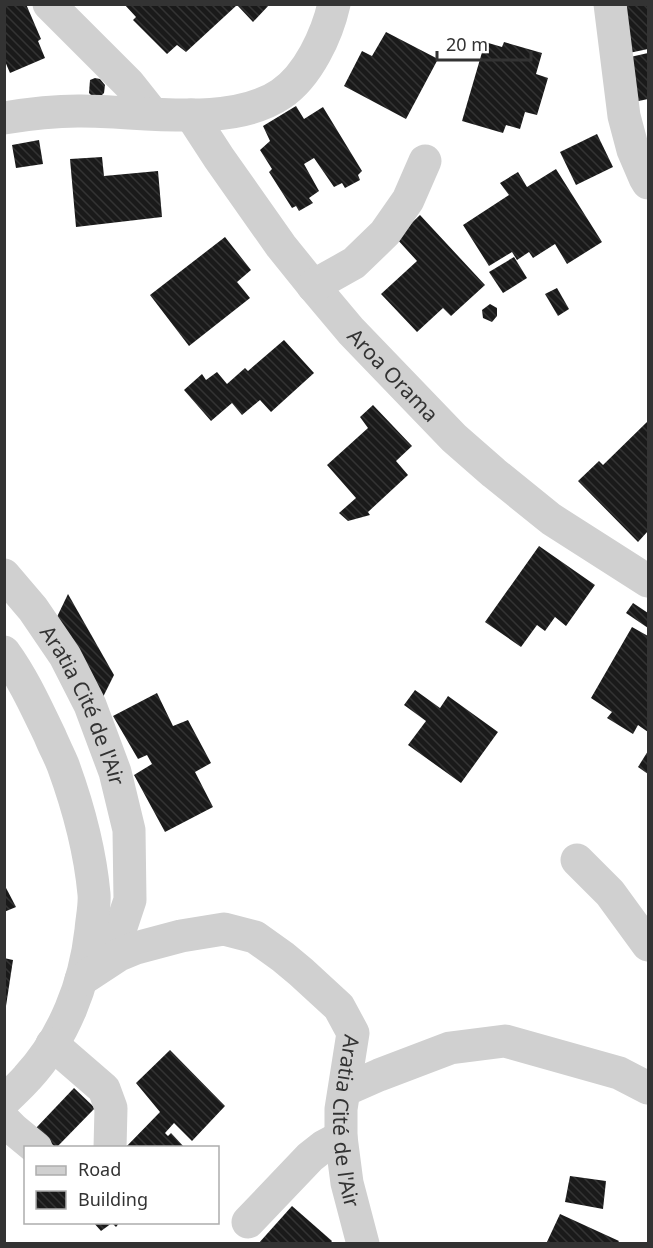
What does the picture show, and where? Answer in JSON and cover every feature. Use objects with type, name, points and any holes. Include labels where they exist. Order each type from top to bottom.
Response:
[{"type":"street","points":[[48,4],[129,84],[152,113]]},
{"type":"street","points":[[610,4],[624,116],[633,150],[648,183]]},
{"type":"street","points":[[4,118],[77,111],[191,115],[232,113],[260,105],[282,94],[303,73],[319,47],[327,11]]},
{"type":"street","name":"Aroa Orama","points":[[191,115],[281,246],[351,331],[398,381],[454,438],[551,519],[648,581]]},
{"type":"street","points":[[313,286],[354,263],[385,233],[408,200],[425,161]]},
{"type":"street","name":"Aratia Cité de l'Air","points":[[4,575],[33,609],[65,656],[90,705],[115,772],[129,830],[130,900],[115,945],[81,980]]},
{"type":"street","name":"Aratia Cité de l'Air","points":[[4,652],[39,712],[63,764],[88,852],[94,896],[89,947],[69,1014],[52,1044],[28,1078],[4,1101]]},
{"type":"street","points":[[577,860],[610,893],[648,945]]},
{"type":"street","name":"Aratia Cité de l'Air","points":[[81,980],[119,955],[136,948],[181,936],[224,929],[255,937],[283,957],[339,1007],[353,1033],[341,1109],[341,1137],[347,1183],[363,1244]]},
{"type":"street","points":[[345,1090],[450,1048],[506,1041],[619,1073],[648,1088]]},
{"type":"street","points":[[52,1044],[104,1089],[111,1108],[110,1146]]},
{"type":"street","points":[[4,1120],[34,1146]]},
{"type":"street","points":[[248,1222],[310,1157],[341,1137]]},
{"type":"building","points":[[4,4],[26,4],[41,39],[38,41],[45,58],[10,73],[4,59]]},
{"type":"building","points":[[124,4],[270,4],[253,22],[237,5],[186,52],[177,45],[167,54],[133,20],[136,17]]},
{"type":"building","points":[[623,4],[648,4],[648,49],[629,53]]},
{"type":"building","points":[[386,32],[438,59],[406,119],[344,86],[362,51],[372,56]]},
{"type":"building","points":[[485,42],[502,47],[504,42],[542,53],[536,74],[548,78],[537,115],[525,112],[520,129],[506,125],[503,133],[462,121]]},
{"type":"building","points":[[648,53],[648,99],[634,102],[626,58]]},
{"type":"building","points":[[100,79],[105,85],[102,95],[93,97],[89,93],[90,80]]},
{"type":"building","points":[[296,106],[304,119],[323,107],[362,171],[358,175],[360,180],[345,188],[342,183],[334,187],[314,158],[304,164],[319,191],[309,198],[313,203],[299,211],[296,206],[292,208],[269,172],[272,169],[260,150],[270,141],[263,126]]},
{"type":"building","points":[[597,134],[613,167],[576,185],[560,152]]},
{"type":"building","points":[[39,140],[43,164],[16,168],[12,145]]},
{"type":"building","points":[[102,157],[104,176],[158,171],[162,217],[76,227],[70,159]]},
{"type":"building","points":[[556,169],[602,242],[567,264],[555,244],[533,258],[529,252],[517,260],[512,252],[489,266],[463,225],[509,195],[500,183],[518,172],[527,187]]},
{"type":"building","points":[[420,215],[485,285],[451,316],[443,308],[417,332],[381,294],[417,261],[396,238]]},
{"type":"building","points":[[225,237],[251,270],[237,282],[250,298],[189,346],[150,295]]},
{"type":"building","points":[[514,257],[527,278],[503,293],[489,272]]},
{"type":"building","points":[[557,288],[569,309],[558,316],[545,294]]},
{"type":"building","points":[[490,304],[497,308],[497,316],[492,322],[483,318],[482,310]]},
{"type":"building","points":[[284,340],[314,373],[271,412],[260,400],[242,415],[232,403],[211,421],[184,390],[202,374],[206,380],[217,372],[227,384],[245,368],[248,371]]},
{"type":"building","points":[[373,405],[412,446],[396,461],[408,475],[368,512],[370,515],[348,521],[339,513],[356,498],[327,465],[368,428],[360,417]]},
{"type":"building","points":[[648,421],[648,531],[638,542],[578,481],[599,461],[603,465]]},
{"type":"building","points":[[539,546],[595,585],[566,626],[555,617],[545,631],[537,625],[521,647],[485,622]]},
{"type":"building","points":[[68,594],[114,675],[102,699],[56,619]]},
{"type":"building","points":[[633,603],[648,613],[648,628],[626,613]]},
{"type":"building","points":[[632,627],[648,636],[648,732],[638,725],[633,734],[607,718],[612,712],[591,698]]},
{"type":"building","points":[[415,690],[440,708],[448,696],[498,732],[461,783],[408,745],[426,721],[404,705]]},
{"type":"building","points":[[157,693],[173,726],[188,720],[211,763],[195,772],[213,807],[165,832],[134,775],[152,764],[147,755],[138,759],[113,716]]},
{"type":"building","points":[[648,751],[648,774],[638,767]]},
{"type":"building","points":[[4,884],[16,907],[4,912]]},
{"type":"building","points":[[4,958],[13,960],[6,1006],[4,1006]]},
{"type":"building","points":[[170,1050],[225,1106],[192,1141],[174,1123],[165,1133],[168,1136],[171,1133],[183,1146],[127,1146],[160,1112],[136,1083]]},
{"type":"building","points":[[74,1088],[95,1108],[58,1146],[54,1146],[36,1128]]},
{"type":"building","points":[[570,1176],[606,1181],[603,1209],[565,1202]]},
{"type":"building","points":[[292,1206],[332,1241],[330,1244],[258,1244]]},
{"type":"building","points":[[560,1214],[619,1241],[617,1244],[546,1244]]},
{"type":"building","points":[[95,1224],[111,1224],[101,1231]]}]
